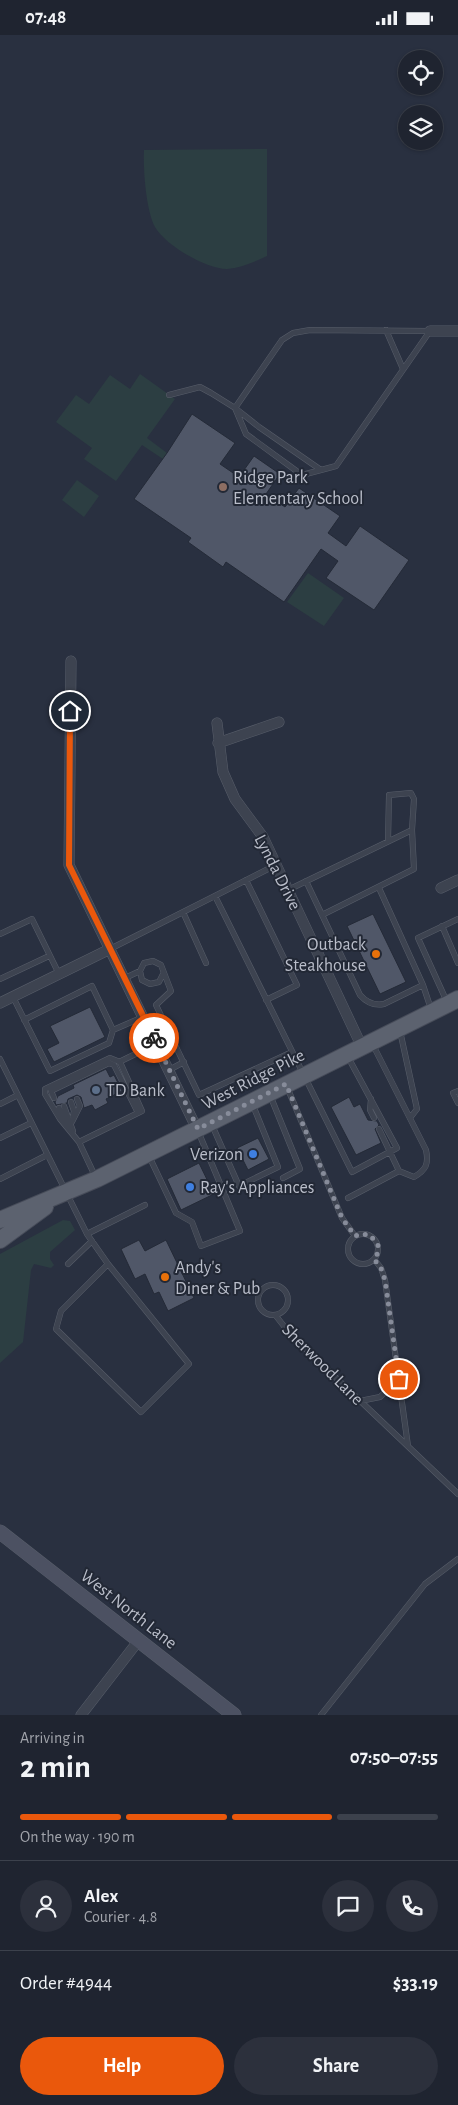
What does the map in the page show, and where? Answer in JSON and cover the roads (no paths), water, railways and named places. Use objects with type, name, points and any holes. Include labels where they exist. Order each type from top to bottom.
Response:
[{"type":"main road","name":"West Ridge Pike","points":[[0,1220],[97,1179],[453,1002]]},
{"type":"main road","name":"West Ridge Pike","points":[[0,1241],[65,1193]]},
{"type":"main road","name":"West North Lane","points":[[0,1532],[234,1715]]},
{"type":"street","points":[[430,331],[458,331]]},
{"type":"street","points":[[71,661],[69,865],[169,1070],[204,1125]]},
{"type":"street","points":[[218,743],[279,722]]},
{"type":"street","name":"Lynda Drive","points":[[217,723],[223,772],[235,799],[263,837],[367,1044]]},
{"type":"street","points":[[441,888],[458,880]]},
{"type":"street","points":[[0,1003],[110,949]]},
{"type":"street","points":[[81,1715],[138,1640]]},
{"type":"lane","points":[[235,408],[282,340],[293,333],[310,330],[430,331]]},
{"type":"lane","points":[[386,331],[403,369]]},
{"type":"lane","points":[[235,408],[246,434],[302,475],[336,466],[430,331]]},
{"type":"lane","points":[[169,395],[200,387],[235,408],[321,470]]},
{"type":"lane","points":[[322,915],[414,869],[413,795],[392,793],[388,799],[388,841]]},
{"type":"lane","points":[[288,890],[412,831]]},
{"type":"lane","points":[[110,949],[276,865]]},
{"type":"lane","points":[[246,880],[296,985],[266,1000]]},
{"type":"lane","points":[[306,881],[364,1000],[377,1005],[384,1004],[423,985]]},
{"type":"lane","points":[[378,888],[423,985],[432,1012]]},
{"type":"lane","points":[[215,896],[352,1172],[397,1147],[347,1054]]},
{"type":"lane","points":[[183,912],[206,963]]},
{"type":"lane","points":[[0,934],[32,919],[59,974]]},
{"type":"lane","points":[[453,1002],[418,938],[458,919]]},
{"type":"lane","points":[[442,926],[458,963]]},
{"type":"lane","points":[[0,979],[49,956]]},
{"type":"lane","points":[[125,978],[140,971],[144,963],[153,961],[161,965],[171,991],[156,1005],[199,1095],[292,1052]]},
{"type":"lane","points":[[140,971],[142,980],[150,984],[159,982],[163,974]]},
{"type":"lane","points":[[13,997],[24,1020],[50,1071],[109,1043],[113,1030],[92,987],[24,1020]]},
{"type":"lane","points":[[113,1030],[143,1017]]},
{"type":"lane","points":[[400,1028],[418,1109],[410,1118]]},
{"type":"lane","points":[[57,1097],[51,1091],[109,1063],[120,1062],[156,1044]]},
{"type":"lane","points":[[367,1044],[410,1118],[426,1150],[428,1161],[424,1170],[414,1177],[399,1171],[379,1129]]},
{"type":"lane","points":[[97,1179],[80,1142],[60,1119],[45,1093],[45,1089],[110,1058],[120,1062],[140,1112]]},
{"type":"lane","points":[[1,1062],[87,1234],[108,1264],[189,1364],[141,1412],[56,1329],[62,1311],[108,1264]]},
{"type":"lane","points":[[109,1063],[114,1065],[140,1112]]},
{"type":"lane","points":[[169,1070],[184,1063]]},
{"type":"lane","points":[[69,1083],[72,1089]]},
{"type":"lane","points":[[286,1084],[342,1218],[355,1236]]},
{"type":"lane","points":[[63,1086],[66,1092]]},
{"type":"lane","points":[[458,1091],[453,1093],[458,1103]]},
{"type":"lane","points":[[269,1092],[300,1169],[284,1178]]},
{"type":"lane","points":[[0,1104],[18,1095]]},
{"type":"lane","points":[[72,1122],[80,1106],[77,1099]]},
{"type":"lane","points":[[371,1099],[370,1110],[374,1117]]},
{"type":"lane","points":[[204,1125],[239,1186],[278,1167],[251,1101]]},
{"type":"lane","points":[[71,1102],[74,1111],[73,1133]]},
{"type":"lane","points":[[69,1128],[62,1107],[72,1122]]},
{"type":"lane","points":[[80,1142],[140,1112]]},
{"type":"lane","points":[[0,1138],[31,1123]]},
{"type":"lane","points":[[148,1153],[176,1213],[192,1222],[202,1246],[240,1231],[204,1125]]},
{"type":"lane","points":[[0,1179],[47,1155]]},
{"type":"lane","points":[[348,1198],[399,1171]]},
{"type":"lane","points":[[87,1234],[145,1205]]},
{"type":"lane","points":[[366,1234],[374,1239],[378,1250],[374,1259],[365,1263],[352,1259],[348,1250],[355,1236],[366,1234]]},
{"type":"lane","points":[[68,1264],[92,1241]]},
{"type":"lane","points":[[374,1259],[381,1268],[385,1280],[408,1447]]},
{"type":"lane","points":[[270,1286],[280,1287],[288,1298],[286,1309],[276,1316],[262,1311],[258,1302],[261,1292],[270,1286]]},
{"type":"lane","name":"Sherwood Lane","points":[[276,1316],[291,1335],[458,1494]]},
{"type":"lane","points":[[360,1401],[380,1397],[399,1379]]},
{"type":"lane","points":[[321,1715],[425,1584],[458,1559]]},
{"type":"place","name":"Ridge Park Elementary School","points":[[223,487]]},
{"type":"place","name":"Outback Steakhouse","points":[[376,954]]},
{"type":"place","name":"TD Bank","points":[[96,1090]]},
{"type":"place","name":"Verizon","points":[[253,1154]]},
{"type":"place","name":"Ray's Appliances","points":[[190,1187]]},
{"type":"place","name":"Andy's Diner & Pub","points":[[165,1277]]}]
